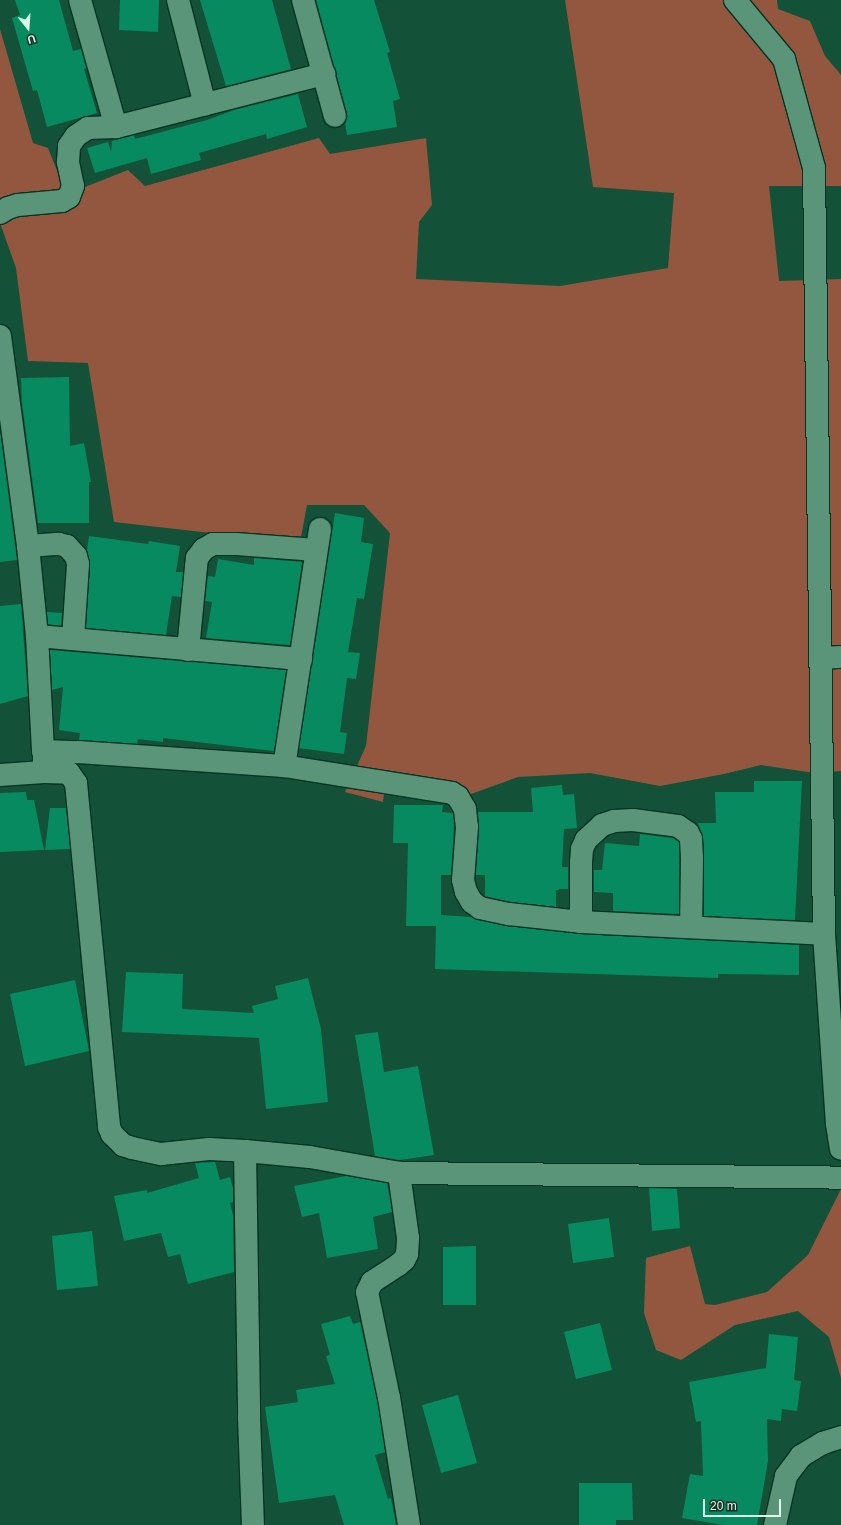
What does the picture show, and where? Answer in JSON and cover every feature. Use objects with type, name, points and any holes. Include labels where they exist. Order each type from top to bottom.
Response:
[{"type":"street","points":[[80,0],[116,127]]},
{"type":"street","points":[[178,0],[206,105]]},
{"type":"street","points":[[303,0],[335,116]]},
{"type":"street","points":[[736,0],[784,58],[814,168],[831,658],[824,934],[841,1149]]},
{"type":"street","points":[[0,213],[8,208],[18,205],[62,201],[69,197],[73,186],[68,162],[69,146],[76,136],[88,128],[116,127],[324,74]]},
{"type":"street","points":[[0,336],[28,546],[37,636],[44,762]]},
{"type":"street","points":[[188,650],[197,558],[204,549],[213,544],[318,540],[284,766]]},
{"type":"street","points":[[28,546],[59,544],[67,546],[76,556],[78,564],[73,639]]},
{"type":"street","points":[[37,636],[301,659]]},
{"type":"street","points":[[0,775],[78,752],[284,766],[452,793],[458,797],[465,809],[467,842],[464,856],[463,880],[466,892],[472,902],[480,908],[509,914],[581,922],[824,934]]},
{"type":"street","points":[[44,762],[69,773],[76,784],[108,1119],[112,1134],[127,1147],[161,1154],[209,1149],[310,1157],[399,1173],[841,1178]]},
{"type":"street","points":[[581,922],[581,863],[582,850],[586,840],[602,826],[614,821],[633,820],[678,826],[688,833],[691,839],[692,859],[692,927]]},
{"type":"street","points":[[245,1151],[249,1417],[253,1525]]},
{"type":"street","points":[[399,1173],[408,1238],[407,1254],[404,1260],[398,1265],[372,1282],[367,1292],[389,1398],[409,1525]]},
{"type":"street","points":[[775,1525],[786,1476],[801,1456],[822,1443],[841,1437]]},
{"type":"shaded area","points":[[565,0],[777,0],[778,9],[810,21],[825,56],[841,75],[841,186],[769,186],[779,281],[841,279],[841,771],[815,773],[761,765],[724,774],[660,786],[590,773],[518,777],[468,795],[425,777],[386,775],[383,802],[345,792],[366,746],[390,533],[364,505],[307,505],[301,537],[211,533],[114,522],[88,363],[28,361],[16,268],[0,223],[0,29],[33,143],[48,148],[60,178],[85,187],[128,170],[145,186],[319,138],[330,154],[426,138],[432,205],[419,222],[416,279],[560,286],[668,268],[674,193],[593,187]]},
{"type":"shaded area","points":[[841,1189],[841,1378],[829,1337],[798,1311],[735,1325],[681,1360],[656,1350],[644,1313],[646,1258],[690,1246],[705,1304],[715,1305],[767,1292],[808,1255]]},
{"type":"building","points":[[15,0],[59,0],[73,51],[81,49],[86,68],[84,69],[97,113],[47,127],[37,90],[33,91],[12,18],[20,15]]},
{"type":"building","points":[[120,0],[159,0],[158,32],[119,30]]},
{"type":"building","points":[[200,0],[272,0],[291,69],[226,86]]},
{"type":"building","points":[[316,0],[374,0],[390,52],[387,53],[400,99],[393,101],[397,127],[347,135],[345,122],[347,113]]},
{"type":"building","points":[[298,94],[307,127],[267,139],[266,134],[199,153],[201,160],[151,174],[147,158],[95,173],[87,148],[108,142],[111,152],[112,141],[134,135],[135,139],[207,120],[234,110]]},
{"type":"building","points":[[69,377],[70,446],[84,443],[91,482],[89,482],[89,523],[38,523],[22,403],[21,378]]},
{"type":"building","points":[[0,431],[17,560],[0,562]]},
{"type":"building","points":[[335,513],[364,518],[361,542],[373,544],[364,599],[357,598],[348,652],[360,653],[356,679],[347,678],[340,732],[347,733],[344,754],[299,748]]},
{"type":"building","points":[[89,536],[148,544],[149,541],[180,546],[176,572],[183,572],[181,597],[172,596],[166,635],[86,628],[90,565],[87,550]]},
{"type":"building","points":[[254,558],[302,562],[290,645],[206,638],[212,602],[205,601],[208,576],[215,577],[218,559],[254,565]]},
{"type":"building","points":[[21,604],[28,696],[0,704],[0,606]]},
{"type":"building","points":[[47,612],[62,613],[61,626],[48,624]]},
{"type":"building","points":[[50,650],[286,670],[274,751],[163,738],[163,742],[138,739],[137,744],[79,740],[80,733],[59,730],[63,687],[52,690]]},
{"type":"building","points":[[754,781],[802,781],[795,920],[704,916],[703,838],[698,823],[716,823],[715,792],[754,792]]},
{"type":"building","points":[[562,785],[563,795],[574,794],[577,828],[564,829],[562,867],[568,867],[568,889],[556,890],[556,907],[511,902],[485,896],[485,875],[476,875],[479,828],[478,812],[533,812],[531,788]]},
{"type":"building","points":[[26,792],[27,800],[34,800],[44,850],[0,852],[0,793]]},
{"type":"building","points":[[394,805],[443,805],[442,812],[453,813],[454,827],[451,875],[441,875],[441,915],[471,917],[477,920],[506,926],[580,934],[799,945],[799,975],[718,974],[718,978],[435,969],[436,926],[406,926],[408,843],[393,843]]},
{"type":"building","points":[[50,808],[66,808],[70,849],[45,850]]},
{"type":"building","points":[[640,834],[673,838],[679,842],[679,914],[613,911],[613,893],[594,892],[594,870],[602,870],[605,843],[639,846]]},
{"type":"building","points":[[126,972],[183,974],[182,1009],[254,1013],[252,1006],[278,999],[275,986],[308,978],[321,1029],[328,1102],[266,1109],[259,1038],[122,1032]]},
{"type":"building","points":[[75,980],[89,1051],[25,1066],[10,994]]},
{"type":"building","points":[[378,1032],[384,1072],[418,1066],[434,1155],[400,1160],[375,1156],[355,1035]]},
{"type":"building","points":[[215,1162],[220,1180],[230,1177],[233,1188],[233,1202],[230,1203],[233,1215],[234,1272],[188,1284],[180,1254],[168,1257],[161,1233],[124,1241],[114,1196],[147,1190],[147,1193],[199,1178],[195,1163]]},
{"type":"building","points":[[346,1176],[387,1183],[392,1212],[373,1217],[378,1249],[327,1258],[319,1213],[302,1217],[294,1186]]},
{"type":"building","points":[[649,1188],[677,1189],[680,1228],[652,1231]]},
{"type":"building","points":[[609,1218],[614,1257],[573,1263],[568,1224]]},
{"type":"building","points":[[92,1231],[98,1286],[57,1290],[52,1236]]},
{"type":"building","points":[[476,1246],[476,1305],[443,1305],[443,1247]]},
{"type":"building","points":[[350,1316],[353,1324],[360,1322],[377,1400],[385,1452],[375,1455],[388,1499],[391,1498],[396,1525],[344,1525],[335,1495],[279,1503],[265,1407],[298,1402],[296,1390],[335,1384],[326,1356],[330,1355],[321,1324]]},
{"type":"building","points":[[600,1323],[612,1370],[576,1379],[564,1332]]},
{"type":"building","points":[[769,1334],[798,1337],[794,1380],[801,1381],[797,1411],[782,1409],[781,1421],[767,1419],[768,1461],[757,1525],[723,1525],[682,1518],[690,1474],[703,1476],[701,1421],[696,1422],[689,1382],[766,1368]]},
{"type":"building","points":[[458,1395],[477,1463],[441,1473],[422,1405]]},
{"type":"building","points":[[579,1483],[632,1483],[633,1520],[616,1520],[616,1525],[579,1525]]}]
